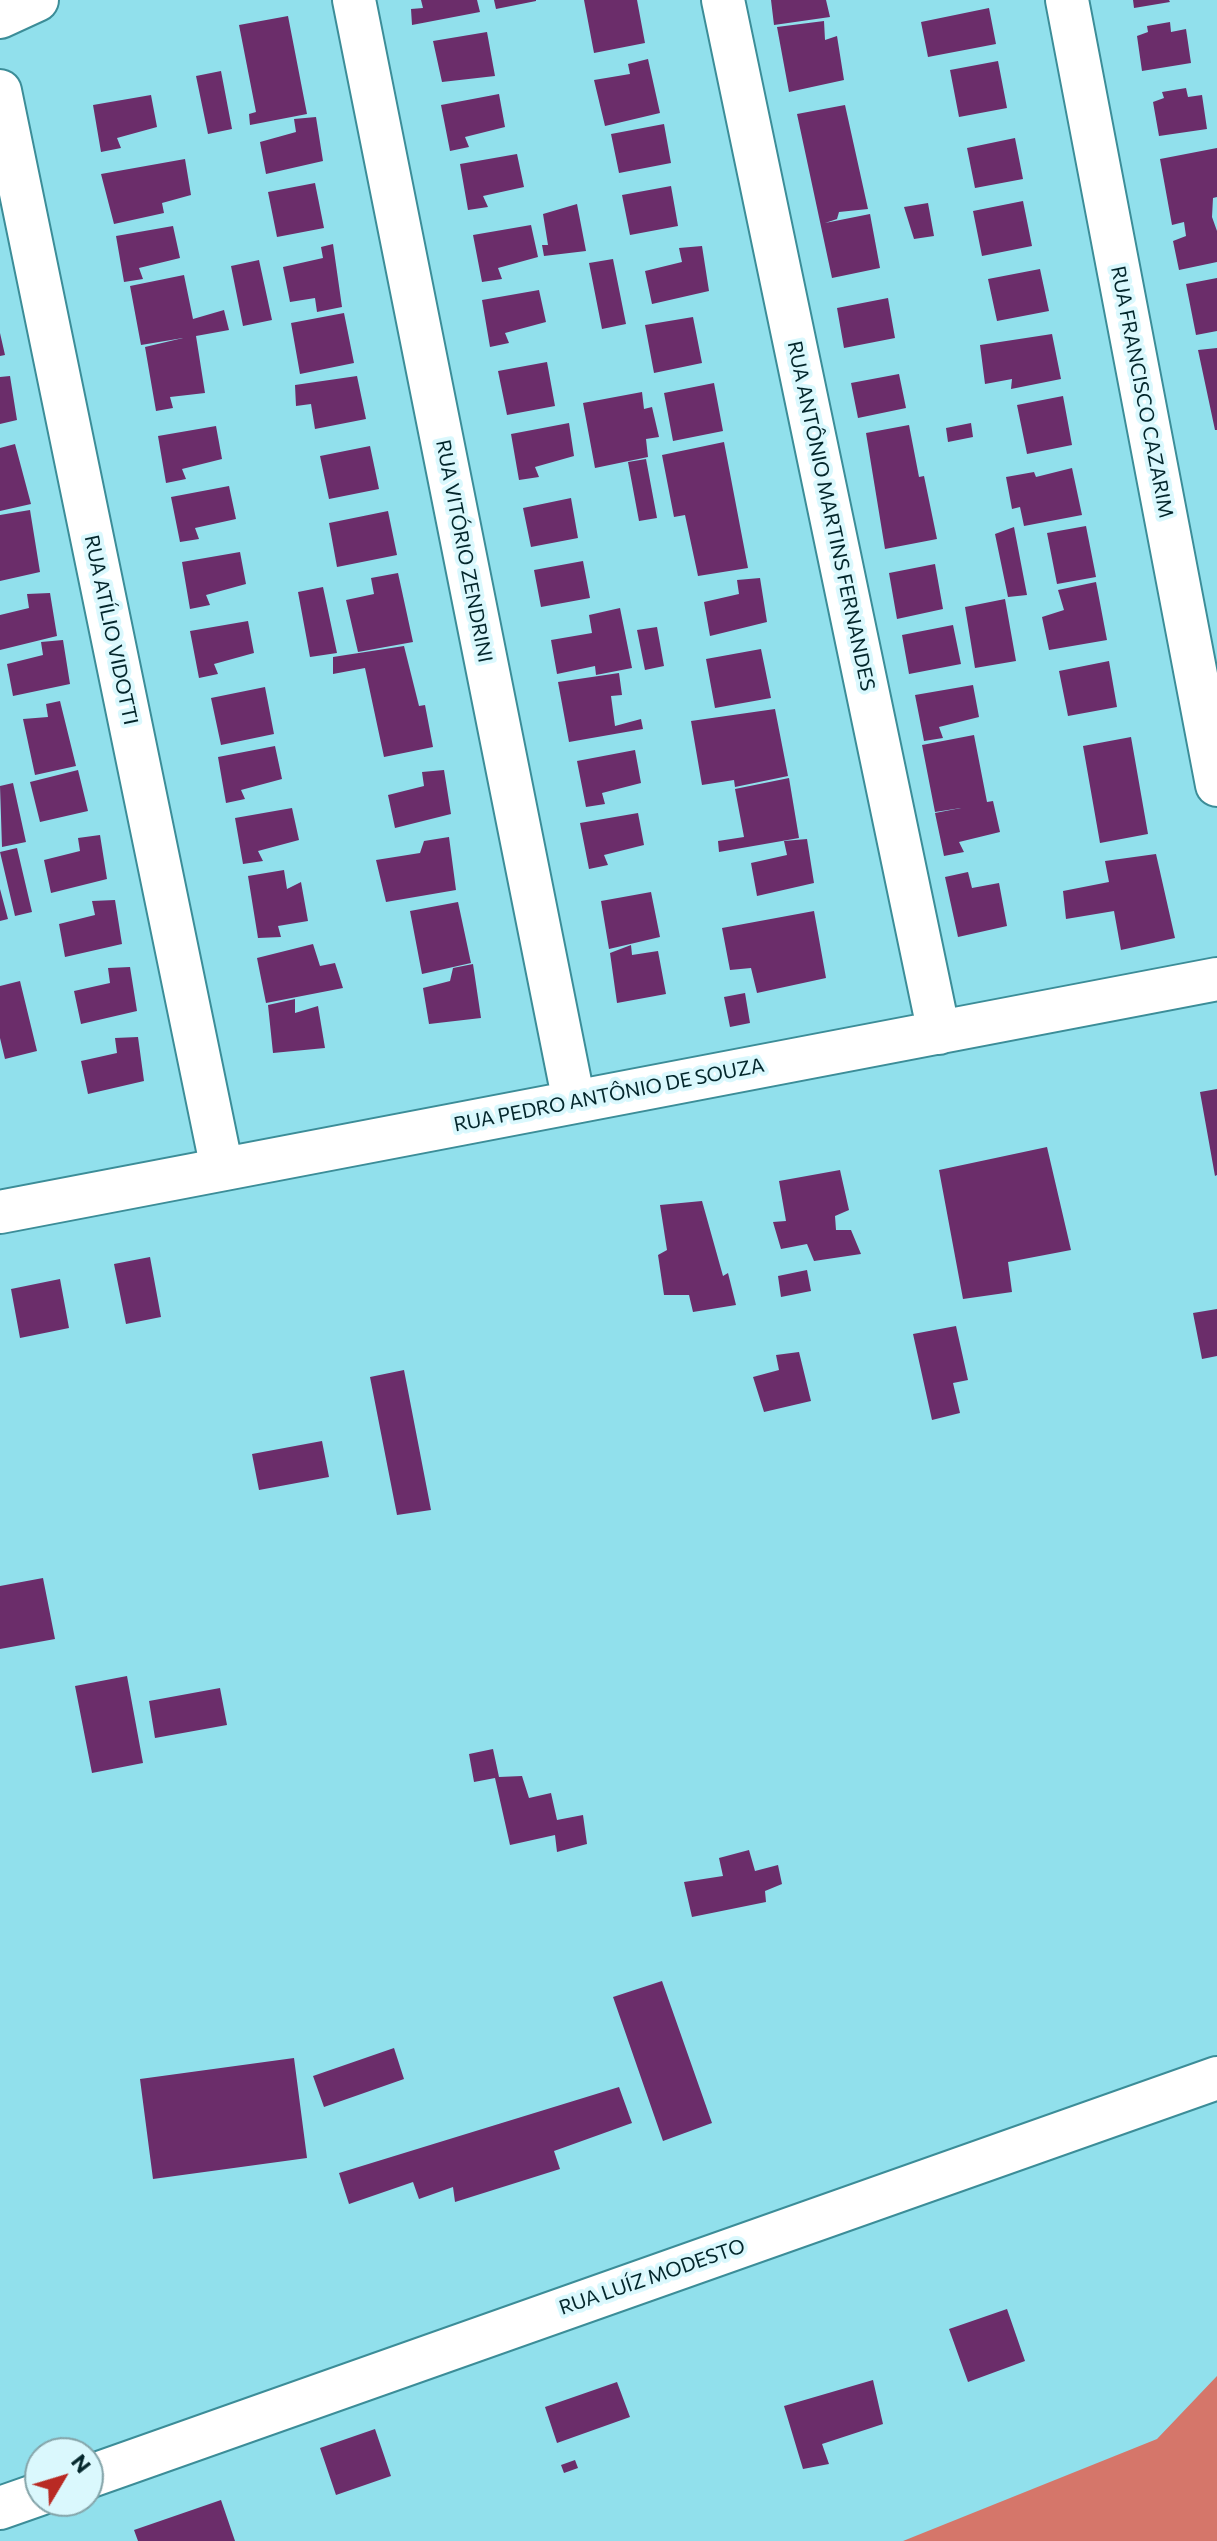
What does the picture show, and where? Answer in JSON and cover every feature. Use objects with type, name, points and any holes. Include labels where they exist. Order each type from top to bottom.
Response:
[{"type":"street","points":[[0,17],[37,0]]},
{"type":"street","name":"RUA VITÓRIO ZENDRINI","points":[[354,0],[574,1102]]},
{"type":"street","name":"RUA ANTÔNIO MARTINS FERNANDES","points":[[723,0],[939,1033]]},
{"type":"street","name":"RUA FRANCISCO CAZARIM","points":[[1067,0],[1217,785]]},
{"type":"street","name":"RUA ATÍLIO VIDOTTI","points":[[0,91],[222,1169]]},
{"type":"street","name":"RUA PEDRO ANTÔNIO DE SOUZA","points":[[0,1212],[1217,979]]},
{"type":"street","name":"RUA LUÍZ MODESTO","points":[[104,2471],[1217,2078]]},
{"type":"street","points":[[0,2508],[24,2500]]},
{"type":"shaded area","points":[[1217,2376],[1217,2541],[903,2541],[1157,2439]]},
{"type":"building","points":[[421,0],[477,0],[480,12],[412,25],[411,9],[423,8]]},
{"type":"building","points":[[494,0],[536,0],[536,1],[496,9]]},
{"type":"building","points":[[584,0],[637,0],[645,43],[594,53]]},
{"type":"building","points":[[771,0],[826,0],[830,17],[774,25]]},
{"type":"building","points":[[1133,0],[1169,0],[1170,2],[1134,8]]},
{"type":"building","points":[[989,8],[996,44],[928,57],[921,22]]},
{"type":"building","points":[[288,16],[307,114],[250,125],[249,114],[256,112],[239,25]]},
{"type":"building","points":[[824,21],[825,40],[837,36],[844,80],[789,92],[777,27]]},
{"type":"building","points":[[1170,22],[1171,32],[1186,29],[1191,63],[1142,71],[1137,36],[1148,32],[1147,26]]},
{"type":"building","points":[[487,32],[495,76],[442,82],[433,41]]},
{"type":"building","points":[[648,59],[660,113],[605,126],[594,80],[630,74],[628,64]]},
{"type":"building","points":[[998,61],[1007,108],[959,117],[950,70]]},
{"type":"building","points":[[221,71],[232,129],[208,134],[196,76]]},
{"type":"building","points":[[1186,88],[1188,97],[1202,95],[1207,129],[1159,136],[1153,102],[1164,98],[1162,92]]},
{"type":"building","points":[[499,94],[505,127],[465,137],[469,147],[450,151],[441,105]]},
{"type":"building","points":[[151,95],[157,127],[117,138],[121,148],[101,152],[93,105]]},
{"type":"building","points":[[845,105],[868,209],[839,212],[837,219],[825,223],[870,214],[880,268],[832,278],[797,114]]},
{"type":"building","points":[[316,117],[323,161],[266,174],[260,142],[296,132],[294,119]]},
{"type":"building","points":[[664,124],[671,163],[619,173],[611,134]]},
{"type":"building","points":[[1015,138],[1023,179],[975,188],[967,148]]},
{"type":"building","points":[[1217,148],[1217,197],[1213,198],[1212,217],[1217,231],[1217,262],[1179,270],[1173,241],[1186,236],[1184,222],[1172,225],[1160,159]]},
{"type":"building","points":[[517,154],[524,187],[483,196],[488,207],[468,210],[460,164]]},
{"type":"building","points":[[185,159],[191,195],[162,203],[164,213],[114,224],[101,174]]},
{"type":"building","points":[[315,183],[324,228],[277,237],[268,192]]},
{"type":"building","points":[[671,186],[678,226],[630,235],[622,195]]},
{"type":"building","points":[[1023,201],[1032,246],[982,256],[973,211]]},
{"type":"building","points":[[928,203],[934,236],[914,239],[904,207]]},
{"type":"building","points":[[577,204],[586,251],[544,256],[542,245],[548,245],[543,214]]},
{"type":"building","points":[[531,225],[538,257],[498,268],[502,279],[482,282],[473,235]]},
{"type":"building","points":[[173,226],[180,258],[139,268],[143,279],[124,282],[116,236]]},
{"type":"building","points":[[333,244],[342,307],[317,312],[315,298],[290,302],[283,267],[323,258],[321,247]]},
{"type":"building","points":[[702,246],[709,291],[652,304],[645,271],[682,262],[679,248]]},
{"type":"building","points":[[613,259],[626,324],[602,329],[589,263]]},
{"type":"building","points":[[259,260],[272,320],[243,326],[231,266]]},
{"type":"building","points":[[1040,269],[1049,311],[997,321],[988,279]]},
{"type":"building","points":[[184,275],[193,319],[224,310],[229,330],[196,336],[205,393],[170,397],[173,408],[156,411],[145,347],[183,338],[141,345],[130,286]]},
{"type":"building","points":[[1217,278],[1217,331],[1196,335],[1186,284]]},
{"type":"building","points":[[539,290],[546,322],[505,333],[509,343],[490,347],[482,300]]},
{"type":"building","points":[[888,298],[895,338],[844,348],[837,308]]},
{"type":"building","points":[[344,313],[354,363],[300,374],[291,323]]},
{"type":"building","points":[[693,317],[702,363],[654,373],[645,325]]},
{"type":"building","points":[[0,333],[5,355],[0,356]]},
{"type":"building","points":[[1052,334],[1061,379],[1011,389],[1012,379],[985,384],[980,345]]},
{"type":"building","points":[[1217,348],[1217,430],[1215,430],[1198,350]]},
{"type":"building","points":[[547,362],[555,406],[507,415],[498,371]]},
{"type":"building","points":[[899,374],[906,408],[858,418],[851,383]]},
{"type":"building","points":[[10,376],[17,420],[0,424],[0,377]]},
{"type":"building","points":[[357,376],[366,419],[315,429],[311,404],[296,406],[295,385]]},
{"type":"building","points":[[714,383],[723,431],[673,441],[664,393]]},
{"type":"building","points":[[642,392],[644,409],[652,407],[659,437],[646,439],[648,457],[595,468],[583,403]]},
{"type":"building","points":[[1063,396],[1072,445],[1027,454],[1017,405]]},
{"type":"building","points":[[569,423],[574,456],[535,467],[539,477],[519,480],[511,434]]},
{"type":"building","points":[[971,423],[973,437],[948,442],[946,428]]},
{"type":"building","points":[[909,425],[919,477],[924,476],[937,539],[885,549],[866,433]]},
{"type":"building","points":[[216,426],[222,459],[182,469],[186,479],[166,483],[158,436]]},
{"type":"building","points":[[724,442],[748,568],[698,576],[685,515],[674,517],[662,455]]},
{"type":"building","points":[[15,444],[31,504],[0,511],[0,448]]},
{"type":"building","points":[[370,446],[379,489],[329,499],[320,456]]},
{"type":"building","points":[[646,459],[657,518],[639,521],[628,462]]},
{"type":"building","points":[[1072,468],[1082,515],[1024,526],[1020,507],[1012,509],[1006,477],[1034,472],[1036,477]]},
{"type":"building","points":[[229,486],[236,519],[195,528],[199,539],[180,542],[171,497]]},
{"type":"building","points":[[571,498],[578,538],[531,547],[523,508]]},
{"type":"building","points":[[30,510],[40,572],[0,581],[0,515]]},
{"type":"building","points":[[388,511],[397,555],[337,567],[329,523]]},
{"type":"building","points":[[1086,526],[1096,577],[1057,584],[1047,533]]},
{"type":"building","points":[[1014,527],[1027,595],[1008,597],[995,534]]},
{"type":"building","points":[[240,552],[246,584],[206,595],[210,605],[190,609],[182,562]]},
{"type":"building","points":[[583,561],[590,598],[541,607],[534,570]]},
{"type":"building","points":[[935,564],[943,609],[897,619],[889,573]]},
{"type":"building","points":[[398,573],[413,642],[358,652],[346,600],[374,594],[371,578]]},
{"type":"building","points":[[760,578],[767,622],[710,636],[704,602],[739,594],[737,580]]},
{"type":"building","points":[[1096,582],[1107,640],[1049,650],[1042,617],[1064,610],[1058,590]]},
{"type":"building","points":[[323,587],[337,653],[310,657],[298,592]]},
{"type":"building","points":[[50,593],[57,636],[0,650],[0,615],[29,608],[27,594]]},
{"type":"building","points":[[1005,599],[1016,661],[975,668],[965,607]]},
{"type":"building","points":[[620,608],[632,668],[596,675],[595,666],[557,674],[551,640],[592,633],[589,615]]},
{"type":"building","points":[[248,621],[254,653],[214,664],[218,674],[199,678],[190,631]]},
{"type":"building","points":[[953,625],[961,664],[909,674],[902,635]]},
{"type":"building","points":[[657,627],[664,666],[645,670],[637,630]]},
{"type":"building","points":[[63,640],[70,684],[13,696],[7,664],[43,655],[41,642]]},
{"type":"building","points":[[404,646],[419,706],[425,705],[433,747],[384,757],[365,668],[333,674],[333,657]]},
{"type":"building","points":[[761,649],[771,698],[715,708],[706,659]]},
{"type":"building","points":[[1109,661],[1117,707],[1068,716],[1059,671]]},
{"type":"building","points":[[619,673],[622,695],[611,696],[615,726],[641,719],[643,729],[569,742],[558,682]]},
{"type":"building","points":[[973,685],[979,717],[939,727],[943,738],[924,741],[915,695]]},
{"type":"building","points":[[265,687],[274,734],[221,745],[211,698]]},
{"type":"building","points":[[60,701],[76,766],[35,775],[23,719],[48,717],[46,704]]},
{"type":"building","points":[[775,709],[788,776],[735,787],[734,780],[702,785],[691,721]]},
{"type":"building","points":[[974,735],[987,802],[993,801],[1000,832],[959,842],[964,852],[944,856],[935,813],[961,808],[935,812],[922,745]]},
{"type":"building","points":[[1131,737],[1148,834],[1100,843],[1083,746]]},
{"type":"building","points":[[275,746],[282,779],[241,790],[245,799],[226,803],[218,757]]},
{"type":"building","points":[[635,750],[641,783],[602,793],[605,804],[586,807],[577,761]]},
{"type":"building","points":[[78,770],[88,811],[40,822],[30,782]]},
{"type":"building","points":[[444,770],[451,814],[395,828],[388,795],[424,786],[422,772]]},
{"type":"building","points":[[789,778],[799,838],[719,852],[718,841],[744,837],[735,789]]},
{"type":"building","points":[[13,783],[26,842],[2,847],[0,786]]},
{"type":"building","points":[[292,808],[299,840],[258,851],[263,861],[243,864],[235,818]]},
{"type":"building","points":[[638,813],[644,845],[604,855],[608,865],[589,869],[580,823]]},
{"type":"building","points":[[100,835],[107,879],[51,893],[44,860],[80,851],[78,838]]},
{"type":"building","points":[[449,837],[456,890],[386,902],[376,860],[420,853],[424,841]]},
{"type":"building","points":[[807,839],[814,883],[757,896],[751,863],[787,855],[784,841]]},
{"type":"building","points":[[17,848],[32,912],[15,916],[0,852]]},
{"type":"building","points":[[1156,854],[1175,938],[1121,950],[1114,911],[1066,919],[1063,891],[1109,882],[1105,861]]},
{"type":"building","points":[[284,870],[287,889],[301,882],[308,921],[278,926],[281,937],[258,938],[248,876]]},
{"type":"building","points":[[968,872],[972,888],[999,883],[1007,926],[958,937],[945,877]]},
{"type":"building","points":[[0,889],[8,919],[0,921]]},
{"type":"building","points":[[651,892],[660,937],[609,949],[601,901]]},
{"type":"building","points":[[115,900],[122,944],[65,957],[59,924],[95,915],[92,901]]},
{"type":"building","points":[[458,902],[471,963],[422,974],[410,911]]},
{"type":"building","points":[[814,911],[826,978],[757,993],[751,968],[730,970],[722,928]]},
{"type":"building","points":[[313,944],[320,966],[335,963],[343,988],[266,1003],[257,958]]},
{"type":"building","points":[[631,945],[632,955],[658,951],[666,994],[617,1003],[610,953]]},
{"type":"building","points":[[473,964],[481,1018],[429,1024],[423,988],[450,981],[453,968]]},
{"type":"building","points":[[130,967],[137,1011],[81,1024],[74,991],[110,983],[108,968]]},
{"type":"building","points":[[20,981],[37,1051],[5,1059],[0,1038],[0,986]]},
{"type":"building","points":[[745,993],[750,1023],[730,1027],[724,997]]},
{"type":"building","points":[[295,999],[295,1013],[318,1006],[325,1048],[273,1053],[268,1005]]},
{"type":"building","points":[[138,1037],[144,1081],[88,1094],[81,1061],[117,1053],[115,1038]]},
{"type":"building","points":[[1217,1089],[1217,1175],[1215,1176],[1200,1092]]},
{"type":"building","points":[[1047,1147],[1071,1250],[1008,1262],[1012,1292],[963,1299],[939,1170]]},
{"type":"building","points":[[840,1170],[849,1210],[835,1216],[836,1230],[851,1230],[861,1254],[814,1261],[807,1244],[781,1249],[773,1222],[786,1221],[779,1181]]},
{"type":"building","points":[[702,1201],[723,1276],[728,1273],[736,1305],[693,1312],[689,1295],[664,1295],[658,1255],[667,1250],[660,1205]]},
{"type":"building","points":[[150,1257],[161,1317],[126,1324],[114,1264]]},
{"type":"building","points":[[807,1270],[811,1291],[781,1297],[778,1276]]},
{"type":"building","points":[[60,1279],[69,1328],[20,1338],[11,1289]]},
{"type":"building","points":[[1217,1309],[1217,1356],[1202,1359],[1193,1313]]},
{"type":"building","points":[[956,1326],[968,1380],[953,1383],[960,1413],[932,1420],[913,1334]]},
{"type":"building","points":[[799,1352],[811,1401],[764,1412],[753,1377],[779,1370],[776,1355]]},
{"type":"building","points":[[404,1370],[431,1510],[397,1515],[370,1377]]},
{"type":"building","points":[[322,1441],[329,1477],[259,1490],[252,1454]]},
{"type":"building","points":[[43,1578],[55,1639],[0,1649],[0,1586]]},
{"type":"building","points":[[127,1676],[143,1763],[92,1773],[75,1686]]},
{"type":"building","points":[[220,1688],[227,1725],[155,1738],[149,1701]]},
{"type":"building","points":[[493,1749],[499,1777],[522,1776],[529,1798],[551,1793],[557,1820],[583,1815],[587,1844],[557,1852],[555,1835],[510,1845],[495,1778],[474,1782],[469,1754]]},
{"type":"building","points":[[749,1850],[755,1871],[778,1865],[782,1884],[765,1891],[766,1902],[692,1917],[684,1882],[723,1876],[719,1858]]},
{"type":"building","points":[[662,1981],[712,2123],[663,2141],[613,1997]]},
{"type":"building","points":[[394,2048],[404,2079],[324,2107],[313,2076]]},
{"type":"building","points":[[294,2058],[307,2158],[153,2179],[140,2079]]},
{"type":"building","points":[[619,2087],[632,2123],[554,2151],[560,2169],[455,2202],[453,2187],[419,2199],[413,2182],[349,2204],[339,2173]]},
{"type":"building","points":[[1007,2309],[1025,2361],[968,2382],[949,2329]]},
{"type":"building","points":[[873,2380],[883,2424],[822,2444],[829,2464],[803,2469],[784,2406]]},
{"type":"building","points":[[617,2382],[630,2417],[557,2443],[545,2407]]},
{"type":"building","points":[[375,2429],[391,2476],[336,2495],[320,2448]]},
{"type":"building","points":[[575,2460],[578,2468],[564,2473],[561,2465]]},
{"type":"building","points":[[221,2500],[235,2541],[138,2541],[134,2530]]}]
